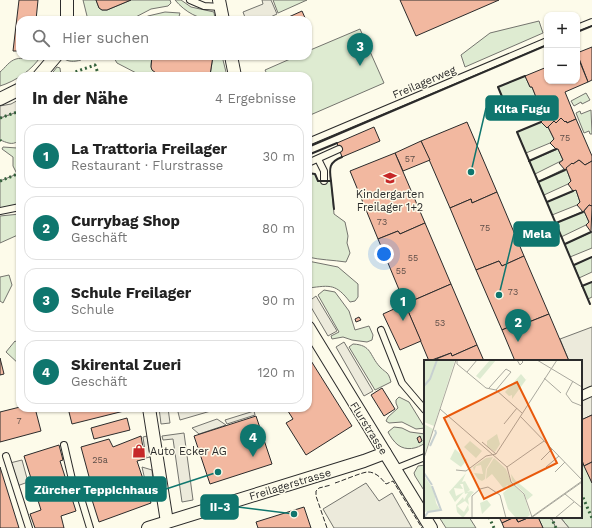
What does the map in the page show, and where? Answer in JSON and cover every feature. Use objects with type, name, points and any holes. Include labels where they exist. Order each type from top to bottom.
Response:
[{"type":"street","points":[[67,0],[67,16]]},
{"type":"street","points":[[220,4],[222,16]]},
{"type":"street","points":[[42,72],[53,60]]},
{"type":"street","points":[[232,60],[234,72]]},
{"type":"street","points":[[0,99],[16,91]]},
{"type":"street","name":"Flurstrasse","points":[[312,334],[424,517]]},
{"type":"street","points":[[582,396],[592,391]]},
{"type":"street","points":[[150,412],[167,522]]},
{"type":"street","name":"Freilagerstrasse","points":[[148,528],[364,461],[385,453]]},
{"type":"street","name":"Flurstrasse","points":[[425,518],[431,528]]},
{"type":"lane","points":[[190,0],[204,6],[220,4]]},
{"type":"lane","points":[[580,27],[592,22]]},
{"type":"lane","name":"Freilagerweg","points":[[312,140],[544,42]]},
{"type":"lane","points":[[312,161],[339,149]]},
{"type":"lane","points":[[318,159],[324,171],[324,181]]},
{"type":"lane","points":[[0,211],[16,208]]},
{"type":"lane","points":[[381,330],[402,383],[424,409]]},
{"type":"lane","points":[[64,445],[74,488],[80,494],[90,528]]},
{"type":"lane","points":[[6,456],[29,528]]},
{"type":"lane","points":[[395,469],[424,457]]},
{"type":"green space","points":[[83,0],[96,0],[99,8],[102,10],[107,10],[131,0],[170,0],[171,3],[168,6],[151,9],[138,16],[87,16]]},
{"type":"green space","points":[[175,0],[181,0],[191,7],[214,12],[214,16],[196,16],[183,8]]},
{"type":"green space","points":[[273,0],[307,0],[278,13]]},
{"type":"green space","points":[[165,12],[180,13],[179,16],[148,16]]},
{"type":"green space","points":[[539,21],[543,33],[465,67],[461,55],[490,33]]},
{"type":"green space","points":[[360,29],[384,83],[312,114],[312,72],[266,72],[265,70],[288,60],[312,60],[312,49]]},
{"type":"green space","points":[[14,60],[38,60],[26,72],[16,72],[16,79],[0,86],[0,72]]},
{"type":"green space","points":[[115,60],[152,60],[152,69],[157,72],[134,72],[117,63]]},
{"type":"green space","points":[[212,60],[223,60],[226,72],[211,72]]},
{"type":"green space","points":[[57,67],[60,68],[60,72],[53,72]]},
{"type":"green space","points":[[525,76],[536,97],[508,111],[498,87]]},
{"type":"green space","points":[[586,93],[590,100],[582,104],[581,102],[574,106],[571,101]]},
{"type":"green space","points":[[591,110],[592,134],[590,134],[589,131],[584,133],[576,113],[580,111],[581,114]]},
{"type":"green space","points":[[16,112],[16,142],[7,143],[0,140],[0,118]]},
{"type":"green space","points":[[541,122],[547,128],[548,127],[554,139],[550,143],[526,153],[517,132]]},
{"type":"green space","points":[[3,147],[16,148],[16,172],[13,166],[13,157],[2,149]]},
{"type":"green space","points":[[558,149],[563,160],[535,174],[529,161]]},
{"type":"green space","points":[[566,168],[571,181],[568,184],[544,195],[538,182]]},
{"type":"green space","points":[[16,174],[16,206],[0,208],[0,181]]},
{"type":"green space","points":[[312,174],[315,174],[318,181],[331,181],[334,214],[345,222],[348,236],[347,243],[350,253],[346,262],[312,258]]},
{"type":"green space","points":[[576,190],[580,202],[577,205],[552,215],[547,202]]},
{"type":"green space","points":[[584,211],[589,222],[586,225],[561,237],[556,223]]},
{"type":"green space","points":[[16,214],[16,236],[0,243],[0,216]]},
{"type":"green space","points":[[592,232],[592,248],[570,257],[565,244]]},
{"type":"green space","points":[[592,257],[592,272],[579,278],[574,265]]},
{"type":"green space","points":[[312,262],[338,267],[358,284],[358,297],[355,301],[350,302],[337,289],[323,286],[312,288]]},
{"type":"green space","points":[[9,275],[12,285],[3,303],[0,301],[0,277]]},
{"type":"green space","points":[[592,282],[592,297],[588,299],[582,286]]},
{"type":"green space","points":[[324,290],[335,292],[349,311],[355,330],[369,326],[373,335],[372,340],[367,342],[343,337],[332,339],[331,336],[339,332],[318,295]]},
{"type":"green space","points":[[15,341],[16,342],[16,361],[6,352]]},
{"type":"green space","points":[[353,344],[364,346],[370,351],[376,363],[388,374],[391,382],[375,390],[349,347]]},
{"type":"green space","points":[[399,397],[409,402],[424,428],[416,429],[402,422],[389,423],[386,421],[388,417],[398,408],[396,400]]},
{"type":"green space","points":[[394,427],[402,428],[410,432],[424,434],[424,444],[419,447],[408,449],[404,448],[395,442],[388,432]]},
{"type":"green space","points":[[582,459],[592,483],[592,528],[569,528],[561,518],[582,518]]},
{"type":"green space","points":[[424,465],[424,490],[414,473],[418,466]]},
{"type":"green space","points":[[440,518],[470,518],[476,528],[446,528]]},
{"type":"green space","points":[[538,518],[551,518],[556,528],[543,528]]},
{"type":"shaded area","points":[[262,0],[271,0],[277,14],[273,16],[244,16],[243,12],[263,4]]},
{"type":"shaded area","points":[[16,101],[16,112],[0,118],[0,106],[11,104]]},
{"type":"shaded area","points":[[316,296],[337,331],[328,336],[312,309],[312,299]]},
{"type":"shaded area","points":[[592,327],[592,415],[582,420],[582,360],[569,360],[560,339]]},
{"type":"shaded area","points":[[344,342],[373,391],[364,396],[336,347]]},
{"type":"shaded area","points":[[160,412],[169,412],[170,423],[161,424]]},
{"type":"shaded area","points":[[178,412],[207,412],[180,420]]},
{"type":"shaded area","points":[[251,412],[254,412],[255,415],[227,424],[225,420]]},
{"type":"shaded area","points":[[217,419],[226,425],[199,434],[192,428]]},
{"type":"shaded area","points":[[184,433],[193,500],[182,502],[173,439],[163,440],[162,436]]},
{"type":"shaded area","points":[[147,436],[150,457],[146,458],[143,437]]},
{"type":"shaded area","points":[[22,460],[28,482],[17,486],[10,463]]},
{"type":"shaded area","points":[[142,467],[152,470],[154,493],[147,489]]},
{"type":"shaded area","points":[[366,483],[379,501],[392,493],[412,528],[334,528],[323,509]]},
{"type":"shaded area","points":[[551,518],[561,518],[569,528],[556,528]]},
{"type":"building","points":[[19,0],[38,0],[36,16],[17,16]]},
{"type":"building","points":[[96,0],[131,0],[107,10],[102,10],[99,8]]},
{"type":"building","points":[[400,0],[499,0],[416,36]]},
{"type":"building","points":[[302,11],[304,16],[291,16]]},
{"type":"building","points":[[16,26],[16,51],[13,51]]},
{"type":"building","points":[[592,47],[592,80],[588,82],[580,61],[580,52]]},
{"type":"building","points":[[152,60],[212,60],[210,72],[155,72],[151,67]]},
{"type":"building","points":[[580,62],[588,82],[565,92],[576,119],[567,123],[561,118],[556,123],[554,121],[547,128],[541,122],[545,118],[540,107],[532,100],[536,97],[525,76],[544,68],[544,84],[580,84]]},
{"type":"building","points":[[561,118],[567,123],[576,119],[592,156],[592,161],[585,165],[579,160],[573,164],[572,163],[565,170],[559,163],[563,160],[558,149],[550,143],[554,139],[548,127],[554,121],[556,123]]},
{"type":"building","points":[[467,122],[497,192],[472,203],[471,199],[450,208],[421,141]]},
{"type":"building","points":[[374,127],[380,141],[342,157],[337,143]]},
{"type":"building","points":[[421,141],[430,160],[403,171],[395,153]]},
{"type":"building","points":[[395,153],[425,223],[400,234],[398,231],[378,239],[350,171]]},
{"type":"building","points":[[579,160],[585,165],[592,161],[592,206],[589,205],[583,212],[577,205],[580,202],[576,190],[573,191],[568,184],[571,181],[566,168]]},
{"type":"building","points":[[497,192],[524,256],[502,266],[499,261],[476,270],[450,208],[471,199],[472,203]]},
{"type":"building","points":[[589,205],[592,206],[591,232],[586,225],[589,222],[584,211]]},
{"type":"building","points":[[425,223],[451,284],[405,304],[378,239],[398,231],[400,234]]},
{"type":"building","points":[[524,256],[549,314],[524,324],[522,321],[502,330],[476,270],[499,261],[502,266]]},
{"type":"building","points":[[451,284],[477,345],[452,356],[451,353],[429,360],[405,304]]},
{"type":"building","points":[[405,304],[421,341],[400,350],[383,314]]},
{"type":"building","points":[[549,314],[569,360],[515,360],[502,330],[522,321],[524,324]]},
{"type":"building","points":[[359,317],[361,320],[356,322],[355,319]]},
{"type":"building","points":[[477,345],[484,360],[434,360],[451,353],[452,356]]},
{"type":"building","points":[[0,358],[4,374],[0,375]]},
{"type":"building","points":[[312,362],[352,426],[306,455],[286,423],[293,419],[289,412],[312,412]]},
{"type":"building","points":[[382,388],[395,409],[384,416],[371,395]]},
{"type":"building","points":[[16,408],[16,412],[36,412],[41,431],[0,442],[0,412]]},
{"type":"building","points":[[69,412],[120,412],[72,424]]},
{"type":"building","points":[[592,415],[592,462],[584,466],[582,460],[582,420]]},
{"type":"building","points":[[256,416],[272,464],[210,484],[194,436]]},
{"type":"building","points":[[127,418],[130,430],[94,439],[91,428]]},
{"type":"building","points":[[141,436],[145,459],[137,461],[151,503],[99,522],[87,484],[91,484],[81,447],[109,439],[113,447]]},
{"type":"building","points":[[420,436],[422,441],[419,443],[417,438]]},
{"type":"building","points":[[59,445],[63,460],[60,461],[76,511],[61,516],[64,528],[35,528],[30,514],[41,510],[24,456]]},
{"type":"building","points":[[592,462],[592,483],[584,466]]},
{"type":"building","points":[[0,467],[19,528],[0,528]]},
{"type":"building","points":[[304,507],[311,528],[258,528],[256,522]]},
{"type":"building","points":[[500,518],[513,518],[502,523]]},
{"type":"building","points":[[513,518],[516,518],[518,522],[528,518],[538,518],[543,528],[504,528],[502,523]]},
{"type":"building","points":[[516,518],[528,518],[518,522]]},
{"type":"hedge","points":[[75,72],[95,65],[98,72]]},
{"type":"hedge","points":[[0,118],[16,112]]},
{"type":"hedge","points":[[0,181],[16,175]]},
{"type":"hedge","points":[[582,495],[592,518]]},
{"type":"hedge","points":[[489,518],[494,528]]},
{"type":"hedge","points":[[551,518],[556,528]]},
{"type":"fence","points":[[335,483],[361,473],[368,472],[376,474],[386,484],[393,481],[422,528]]},
{"type":"fence","points":[[327,528],[316,496],[316,491],[319,488],[331,485]]},
{"type":"wall","points":[[580,31],[592,26]]},
{"type":"wall","points":[[312,145],[544,46]]},
{"type":"wall","points":[[525,76],[498,87],[511,118],[539,107]]},
{"type":"wall","points":[[541,122],[517,132],[590,304]]},
{"type":"wall","points":[[312,153],[337,143]]},
{"type":"wall","points":[[529,161],[556,149]]},
{"type":"wall","points":[[331,181],[330,169],[332,163],[342,157]]},
{"type":"wall","points":[[538,182],[565,170]]},
{"type":"wall","points":[[312,174],[315,174],[318,181],[331,181],[334,209]]},
{"type":"wall","points":[[547,202],[573,191]]},
{"type":"wall","points":[[556,223],[583,212]]},
{"type":"wall","points":[[565,244],[591,232]]},
{"type":"wall","points":[[574,265],[592,257]]},
{"type":"wall","points":[[582,286],[592,282]]},
{"type":"place","name":"Schule Freilager","points":[[360,66]]},
{"type":"place","name":"Kita Fugu","points":[[471,172]]},
{"type":"place","name":"Kindergarten Freilager 1+2","points":[[390,178]]},
{"type":"place","name":"Mela","points":[[499,295]]},
{"type":"place","name":"La Trattoria Freilager","points":[[403,321]]},
{"type":"place","name":"Currybag Shop","points":[[518,342]]},
{"type":"place","name":"Auto Ecker AG","points":[[139,451]]},
{"type":"place","name":"Skirental Zueri","points":[[253,457]]},
{"type":"place","name":"Zürcher Teppichhaus","points":[[218,472]]},
{"type":"place","name":"II-3","points":[[294,514]]}]
